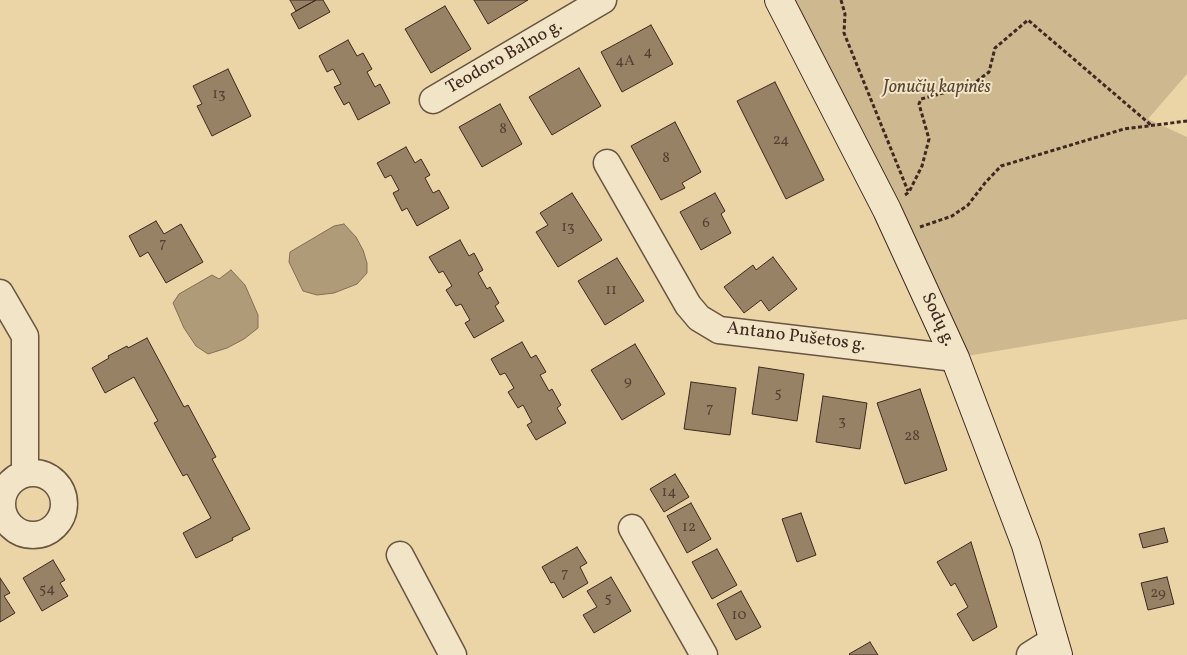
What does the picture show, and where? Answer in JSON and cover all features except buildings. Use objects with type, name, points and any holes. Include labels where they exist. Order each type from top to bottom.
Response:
[{"type":"main road","name":"Sodų g.","points":[[779,0],[887,210],[955,358],[1026,545],[1056,647]]},
{"type":"street","name":"Teodoro Balno g.","points":[[433,100],[603,0]]},
{"type":"street","name":"Antano Pušetos g.","points":[[607,163],[688,305],[699,318],[719,330],[955,358]]},
{"type":"street","points":[[0,293],[25,336],[25,473]]},
{"type":"street","points":[[35,472],[53,480],[63,496],[62,516],[57,524],[40,534],[10,537],[13,528],[6,520],[1,502],[9,483],[25,473],[35,472]]},
{"type":"street","points":[[632,528],[704,655]]},
{"type":"street","points":[[400,555],[453,655]]},
{"type":"street","points":[[1030,655],[1056,647]]},
{"type":"path","points":[[842,0],[845,14],[844,33],[909,192]]},
{"type":"path","points":[[887,210],[909,192],[922,166],[929,139],[919,104],[920,100],[972,85],[989,72],[995,48],[1028,20],[1151,126]]},
{"type":"path","points":[[898,234],[952,216],[968,205],[1000,166],[1124,129],[1187,121]]},
{"type":"green space","name":"Jonučių kapinės","points":[[796,0],[1187,0],[1187,74],[1148,119],[1187,137],[1187,319],[967,356]]},
{"type":"shaded area","points":[[344,224],[356,237],[363,250],[367,263],[367,273],[357,284],[334,293],[317,295],[303,291],[289,262],[290,252],[334,226]]},
{"type":"shaded area","points":[[231,270],[245,285],[258,315],[258,328],[244,339],[227,348],[208,354],[196,346],[184,328],[173,303],[179,294],[212,275],[219,279]]}]
